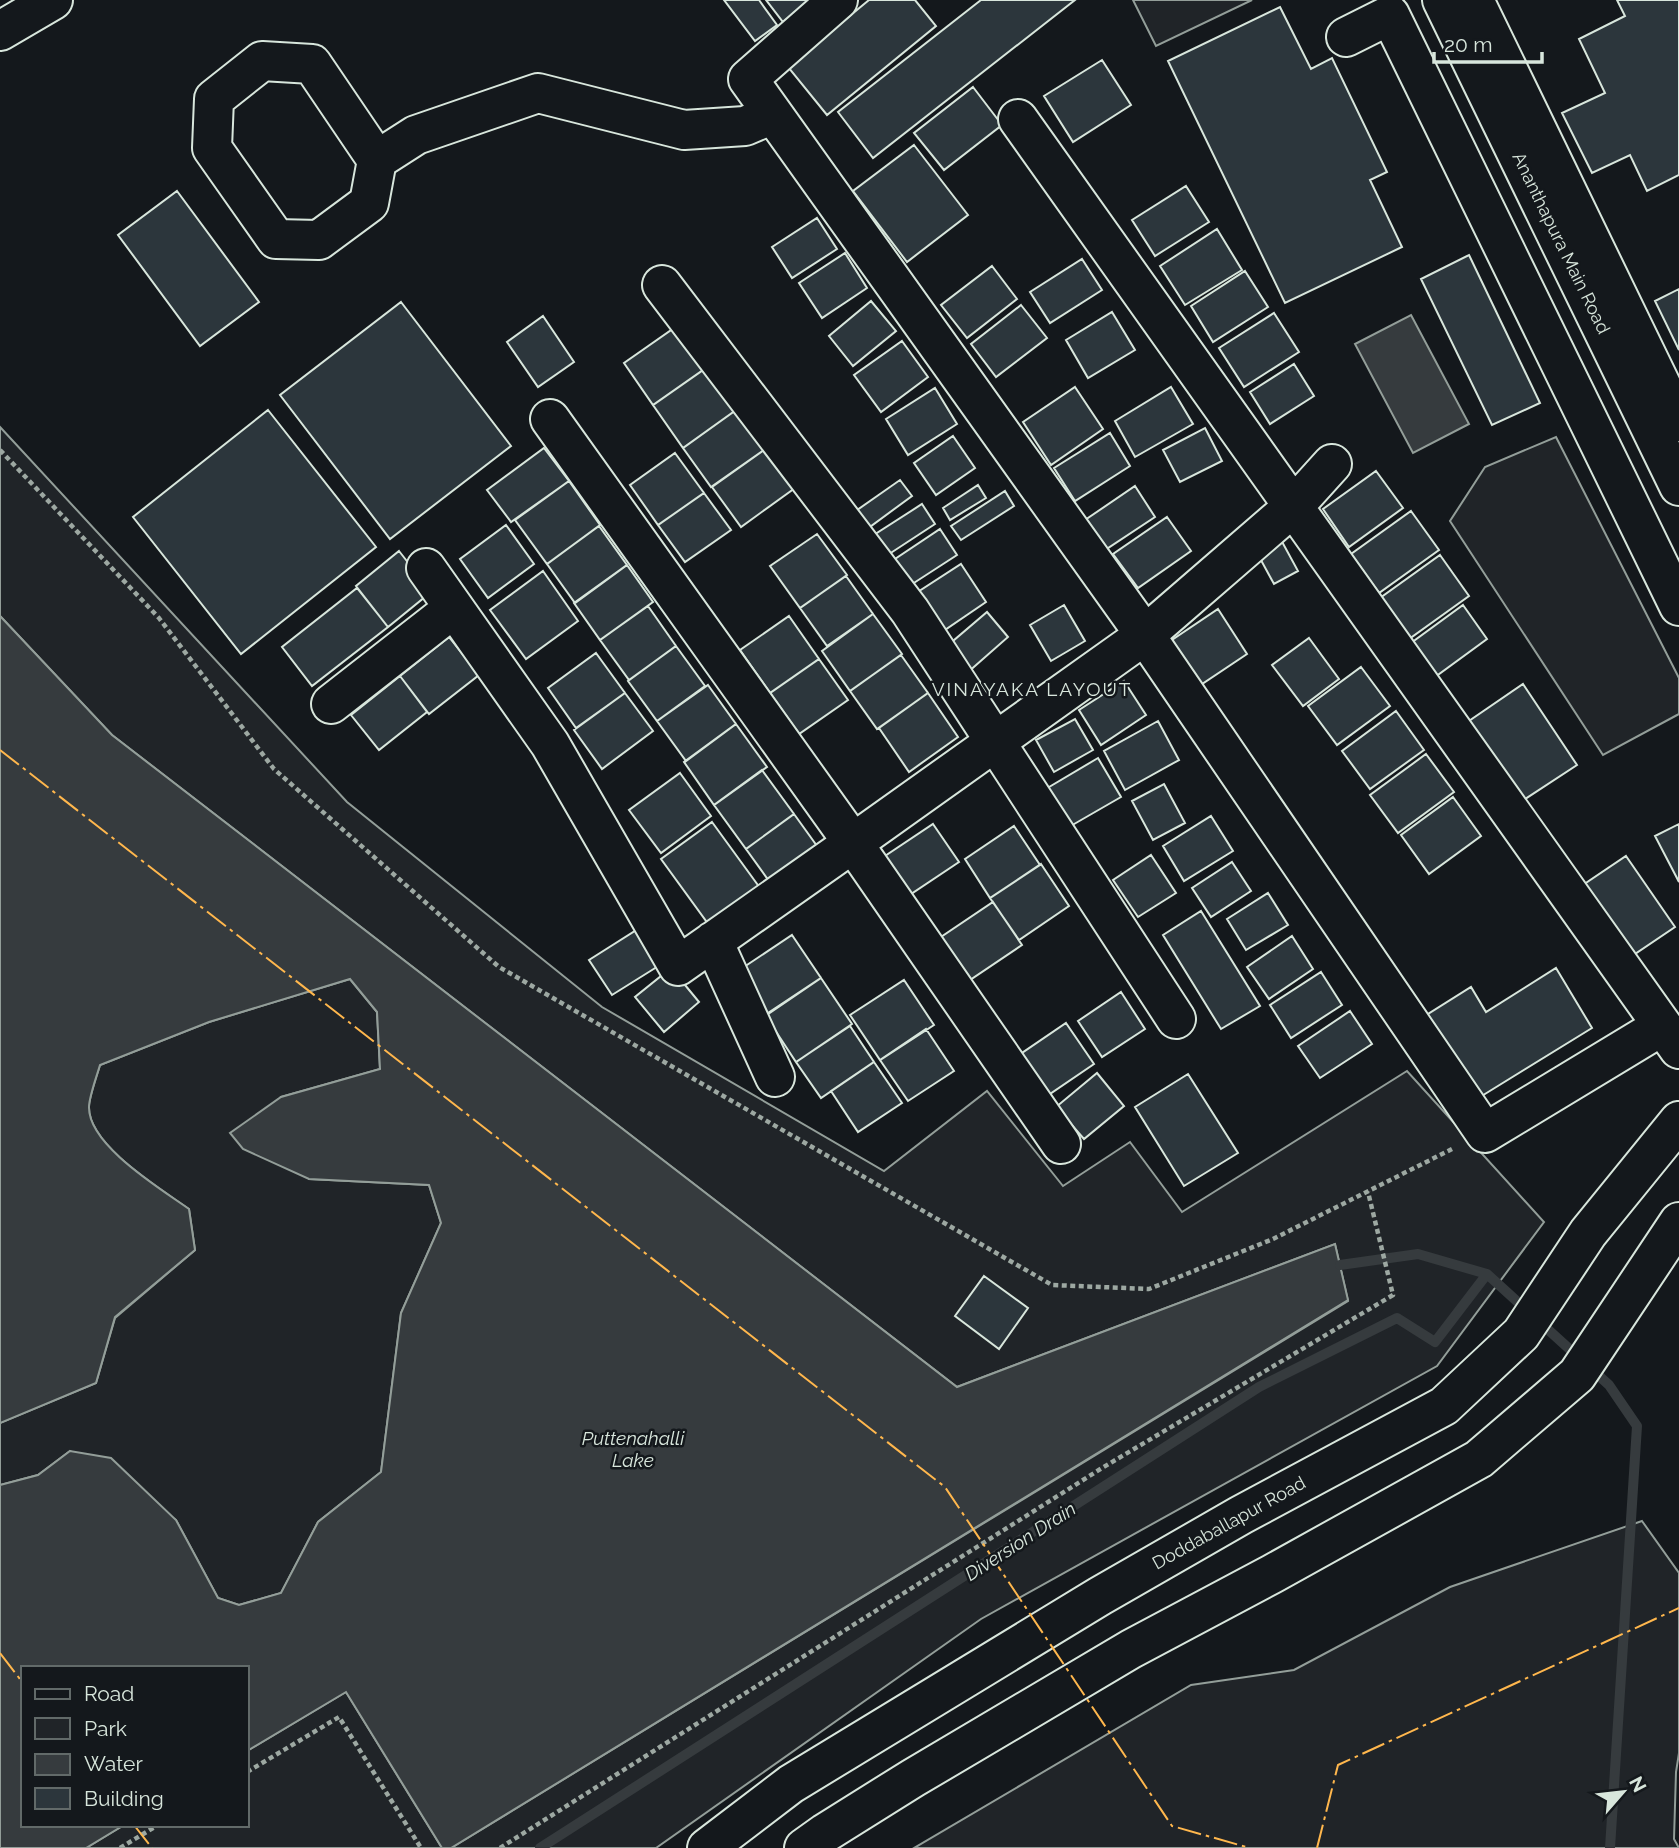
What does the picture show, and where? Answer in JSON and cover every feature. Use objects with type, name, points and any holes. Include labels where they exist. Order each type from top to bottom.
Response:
[{"type":"street","points":[[0,31],[53,0]]},
{"type":"street","points":[[838,0],[748,79],[1145,635],[1485,1133],[1671,1038],[1018,119]]},
{"type":"street","name":"Ananthapura Main Road","points":[[1442,0],[1679,486]]},
{"type":"street","points":[[1474,0],[1679,422]]},
{"type":"street","points":[[1346,37],[1387,8],[1679,606]]},
{"type":"street","points":[[377,160],[312,64],[262,61],[214,99],[212,148],[276,239],[319,240],[369,203],[377,160],[416,135],[538,93],[684,130],[745,126],[773,114]]},
{"type":"street","points":[[662,285],[910,611],[1175,1019]]},
{"type":"street","points":[[550,419],[853,844],[1061,1144]]},
{"type":"street","points":[[426,568],[550,744],[678,966],[1145,635],[1294,506],[1332,464]]},
{"type":"street","points":[[331,704],[454,608]]},
{"type":"street","points":[[713,941],[775,1077]]},
{"type":"street","name":"Doddaballapur Road","points":[[707,1848],[790,1784],[1088,1602],[1241,1515],[1444,1406],[1521,1334],[1588,1233],[1679,1121]]},
{"type":"street","points":[[804,1848],[913,1778],[1131,1650],[1479,1459],[1577,1375],[1679,1222]]},
{"type":"path","points":[[0,450],[159,618],[274,769],[499,967],[1052,1285],[1149,1289],[1273,1239],[1485,1133]]},
{"type":"path","points":[[500,1848],[1090,1475],[1392,1295],[1368,1192]]},
{"type":"path","points":[[248,1771],[339,1717],[421,1848]]},
{"type":"path","points":[[120,1848],[155,1827]]},
{"type":"green space","points":[[1133,0],[1252,0],[1156,46]]},
{"type":"green space","points":[[0,427],[347,802],[602,1007],[884,1171],[987,1091],[1063,1186],[1130,1142],[1182,1212],[1407,1071],[1544,1222],[1437,1366],[981,1619],[656,1848],[451,1848],[1348,1301],[1335,1244],[957,1387],[112,735],[0,616]]},
{"type":"green space","points":[[1556,437],[1679,678],[1679,714],[1603,755],[1450,521],[1485,467]]},
{"type":"green space","points":[[350,979],[377,1012],[380,1069],[281,1097],[309,1179],[429,1185],[441,1223],[401,1313],[381,1472],[318,1522],[281,1593],[239,1605],[218,1598],[176,1520],[70,1451],[38,1475],[0,1485],[0,1423],[96,1383],[115,1318],[195,1250],[189,1209],[128,1165],[100,1136],[92,1121],[89,1103],[100,1065],[209,1022]]},
{"type":"green space","points":[[1642,1521],[1679,1573],[1679,1753],[1674,1839],[1679,1848],[914,1848],[1191,1685],[1294,1670],[1450,1587]]},
{"type":"green space","points":[[346,1692],[442,1848],[86,1848],[121,1827],[248,1827],[248,1750]]},
{"type":"water","points":[[1411,315],[1469,424],[1413,453],[1355,344]]},
{"type":"water","name":"Puttenahalli Lake","points":[[0,616],[112,735],[957,1387],[1335,1244],[1348,1300],[451,1848],[442,1848],[346,1692],[248,1750],[248,1666],[21,1666],[21,1827],[121,1827],[86,1848],[0,1848],[0,1485],[38,1475],[70,1451],[111,1458],[176,1520],[218,1598],[239,1605],[281,1593],[318,1522],[381,1472],[401,1313],[441,1223],[429,1185],[309,1179],[243,1149],[230,1133],[281,1097],[380,1069],[377,1012],[350,979],[209,1022],[100,1065],[89,1103],[92,1121],[100,1136],[128,1165],[189,1209],[195,1250],[115,1317],[96,1383],[0,1423]]},
{"type":"building","points":[[724,0],[759,0],[777,25],[755,41]]},
{"type":"building","points":[[766,0],[812,0],[783,22]]},
{"type":"building","points":[[869,0],[915,0],[936,26],[827,115],[788,67]]},
{"type":"building","points":[[981,0],[1075,0],[873,158],[838,112]]},
{"type":"building","points":[[1617,0],[1679,0],[1679,175],[1647,191],[1630,155],[1592,173],[1562,113],[1605,93],[1579,39],[1625,16]]},
{"type":"building","points":[[1280,7],[1311,69],[1332,58],[1387,172],[1370,180],[1402,247],[1285,303],[1168,61]]},
{"type":"building","points":[[1102,60],[1131,105],[1073,142],[1044,96]]},
{"type":"building","points":[[973,87],[1002,125],[944,170],[914,133]]},
{"type":"building","points":[[914,145],[968,215],[907,262],[853,191]]},
{"type":"building","points":[[1186,186],[1209,222],[1155,256],[1132,220]]},
{"type":"building","points":[[177,191],[259,302],[200,346],[118,235]]},
{"type":"building","points":[[817,218],[837,249],[792,278],[772,247]]},
{"type":"building","points":[[1217,229],[1242,270],[1185,305],[1160,266]]},
{"type":"building","points":[[845,253],[867,288],[822,318],[799,283]]},
{"type":"building","points":[[1469,255],[1540,403],[1492,425],[1421,279]]},
{"type":"building","points":[[1082,259],[1102,290],[1050,323],[1030,292]]},
{"type":"building","points":[[992,266],[1017,299],[967,338],[941,305]]},
{"type":"building","points":[[1245,271],[1268,307],[1213,342],[1191,306]]},
{"type":"building","points":[[1679,289],[1679,350],[1655,301]]},
{"type":"building","points":[[871,301],[896,331],[853,366],[829,336]]},
{"type":"building","points":[[401,302],[511,446],[390,539],[280,395]]},
{"type":"building","points":[[1021,305],[1047,338],[996,377],[971,344]]},
{"type":"building","points":[[1112,312],[1135,350],[1088,378],[1066,340]]},
{"type":"building","points":[[1274,313],[1299,352],[1244,387],[1219,348]]},
{"type":"building","points":[[543,316],[574,362],[538,387],[507,342]]},
{"type":"building","points":[[677,326],[706,368],[653,405],[624,363]]},
{"type":"building","points":[[902,341],[928,377],[881,412],[854,375]]},
{"type":"building","points":[[1294,364],[1314,396],[1270,424],[1250,392]]},
{"type":"building","points":[[706,368],[736,410],[683,448],[653,405]]},
{"type":"building","points":[[1075,387],[1103,429],[1051,465],[1023,422]]},
{"type":"building","points":[[1171,387],[1193,424],[1135,457],[1115,421]]},
{"type":"building","points":[[935,388],[957,424],[908,455],[886,419]]},
{"type":"building","points":[[739,408],[767,448],[711,487],[683,448]]},
{"type":"building","points":[[268,410],[376,547],[241,654],[133,517]]},
{"type":"building","points":[[1205,428],[1222,461],[1180,482],[1163,450]]},
{"type":"building","points":[[1110,433],[1130,466],[1075,501],[1054,468]]},
{"type":"building","points":[[953,436],[975,468],[936,495],[914,463]]},
{"type":"building","points":[[544,448],[569,481],[511,522],[487,490]]},
{"type":"building","points":[[767,448],[795,488],[741,527],[712,487]]},
{"type":"building","points":[[675,453],[704,493],[658,525],[630,485]]},
{"type":"building","points":[[1376,471],[1403,508],[1349,547],[1323,509]]},
{"type":"building","points":[[900,480],[912,496],[863,532],[850,515]]},
{"type":"building","points":[[569,481],[600,525],[547,564],[515,520]]},
{"type":"building","points":[[978,485],[986,498],[950,520],[943,508]]},
{"type":"building","points":[[1135,486],[1155,517],[1105,550],[1085,520]]},
{"type":"building","points":[[1005,491],[1014,506],[961,540],[951,526]]},
{"type":"building","points":[[704,493],[731,530],[685,562],[658,525]]},
{"type":"building","points":[[922,504],[935,524],[880,560],[866,540]]},
{"type":"building","points":[[1411,511],[1439,550],[1379,593],[1351,554]]},
{"type":"building","points":[[1167,517],[1191,551],[1138,588],[1113,554]]},
{"type":"building","points":[[506,525],[534,564],[488,598],[460,559]]},
{"type":"building","points":[[599,526],[627,565],[575,603],[547,564]]},
{"type":"building","points":[[940,529],[957,555],[903,590],[886,565]]},
{"type":"building","points":[[817,534],[847,575],[800,608],[770,566]]},
{"type":"building","points":[[1280,538],[1298,571],[1274,584],[1256,551]]},
{"type":"building","points":[[399,551],[431,592],[388,627],[356,586]]},
{"type":"building","points":[[1440,555],[1469,596],[1409,639],[1380,598]]},
{"type":"building","points":[[961,564],[986,602],[936,636],[910,597]]},
{"type":"building","points":[[627,565],[653,602],[600,640],[574,603]]},
{"type":"building","points":[[543,571],[578,621],[526,659],[490,610]]},
{"type":"building","points":[[846,576],[873,614],[827,646],[800,608]]},
{"type":"building","points":[[357,588],[388,627],[312,686],[282,647]]},
{"type":"building","points":[[1064,605],[1085,641],[1051,661],[1030,625]]},
{"type":"building","points":[[1463,605],[1487,639],[1435,677],[1411,643]]},
{"type":"building","points":[[648,606],[676,646],[629,680],[600,640]]},
{"type":"building","points":[[1218,609],[1247,654],[1193,690],[1163,646]]},
{"type":"building","points":[[987,612],[1008,637],[967,673],[946,647]]},
{"type":"building","points":[[873,614],[902,654],[850,691],[822,651]]},
{"type":"building","points":[[789,616],[819,659],[770,693],[740,650]]},
{"type":"building","points":[[449,637],[479,675],[429,714],[400,676]]},
{"type":"building","points":[[1309,638],[1339,679],[1303,706],[1272,665]]},
{"type":"building","points":[[676,646],[705,686],[657,721],[628,681]]},
{"type":"building","points":[[596,653],[625,693],[576,728],[548,688]]},
{"type":"building","points":[[901,655],[928,693],[877,729],[850,691]]},
{"type":"building","points":[[819,659],[848,700],[799,734],[770,693]]},
{"type":"building","points":[[1361,667],[1390,706],[1337,745],[1308,706]]},
{"type":"building","points":[[400,676],[427,712],[379,750],[351,715]]},
{"type":"building","points":[[1124,681],[1146,715],[1101,745],[1079,710]]},
{"type":"building","points":[[1523,684],[1577,765],[1519,803],[1466,723]]},
{"type":"building","points":[[708,685],[736,724],[686,761],[657,721]]},
{"type":"building","points":[[625,693],[653,731],[602,769],[574,730]]},
{"type":"building","points":[[928,693],[958,737],[909,772],[879,728]]},
{"type":"building","points":[[1396,711],[1424,750],[1370,789],[1342,751]]},
{"type":"building","points":[[1075,719],[1093,750],[1054,772],[1036,740]]},
{"type":"building","points":[[1158,721],[1179,760],[1125,790],[1104,751]]},
{"type":"building","points":[[736,724],[767,767],[714,805],[684,762]]},
{"type":"building","points":[[1426,754],[1454,792],[1398,833],[1370,795]]},
{"type":"building","points":[[1098,758],[1121,797],[1062,831],[1039,793]]},
{"type":"building","points":[[762,770],[794,814],[746,849],[714,805]]},
{"type":"building","points":[[680,773],[711,816],[661,853],[629,810]]},
{"type":"building","points":[[1164,784],[1185,823],[1153,840],[1132,801]]},
{"type":"building","points":[[1453,797],[1481,836],[1429,874],[1401,835]]},
{"type":"building","points":[[794,814],[817,846],[769,881],[746,849]]},
{"type":"building","points":[[1211,816],[1233,851],[1184,881],[1163,846]]},
{"type":"building","points":[[712,822],[760,888],[709,925],[661,859]]},
{"type":"building","points":[[933,824],[959,862],[905,898],[879,860]]},
{"type":"building","points":[[1679,824],[1679,882],[1655,836]]},
{"type":"building","points":[[1014,826],[1040,865],[990,898],[965,859]]},
{"type":"building","points":[[1151,855],[1176,893],[1138,917],[1113,880]]},
{"type":"building","points":[[1626,856],[1675,927],[1623,962],[1574,891]]},
{"type":"building","points":[[1232,862],[1251,891],[1211,917],[1192,888]]},
{"type":"building","points":[[1041,864],[1069,906],[1019,940],[990,898]]},
{"type":"building","points":[[1268,893],[1288,925],[1246,950],[1227,919]]},
{"type":"building","points":[[993,902],[1022,945],[964,984],[935,941]]},
{"type":"building","points":[[1201,911],[1260,1006],[1221,1029],[1163,935]]},
{"type":"building","points":[[646,924],[668,960],[612,995],[589,960]]},
{"type":"building","points":[[792,935],[821,978],[768,1014],[738,971]]},
{"type":"building","points":[[1292,936],[1313,969],[1269,999],[1247,967]]},
{"type":"building","points":[[671,968],[699,1002],[664,1032],[635,997]]},
{"type":"building","points":[[1556,968],[1592,1028],[1472,1102],[1420,1019],[1471,987],[1486,1012]]},
{"type":"building","points":[[1321,972],[1342,1005],[1291,1038],[1270,1005]]},
{"type":"building","points":[[821,978],[852,1024],[796,1062],[765,1015]]},
{"type":"building","points":[[904,980],[934,1025],[880,1060],[850,1015]]},
{"type":"building","points":[[1121,992],[1145,1029],[1102,1057],[1078,1021]]},
{"type":"building","points":[[1350,1011],[1372,1044],[1320,1078],[1298,1046]]},
{"type":"building","points":[[1066,1023],[1094,1064],[1041,1100],[1013,1059]]},
{"type":"building","points":[[850,1026],[874,1062],[821,1098],[796,1062]]},
{"type":"building","points":[[926,1029],[954,1071],[908,1101],[880,1060]]},
{"type":"building","points":[[874,1062],[902,1103],[858,1132],[831,1091]]},
{"type":"building","points":[[1097,1073],[1124,1106],[1084,1139],[1056,1107]]},
{"type":"building","points":[[1188,1074],[1238,1153],[1184,1186],[1135,1107]]},
{"type":"building","points":[[984,1276],[1028,1308],[999,1349],[955,1316]]},
{"type":"waterway","points":[[1340,1265],[1418,1254],[1487,1274],[1609,1385],[1637,1426],[1610,1848]]},
{"type":"waterway","name":"Diversion Drain","points":[[540,1848],[1259,1387],[1397,1318],[1435,1342],[1487,1274]]},
{"type":"power","points":[[0,750],[945,1487],[1172,1826],[1250,1848]]},
{"type":"power","points":[[1317,1848],[1338,1765],[1679,1608]]},
{"type":"power","points":[[0,1653],[21,1680]]},
{"type":"power","points":[[136,1827],[152,1848]]},
{"type":"district","name":"VINAYAKA LAYOUT","points":[[1032,689]]}]
